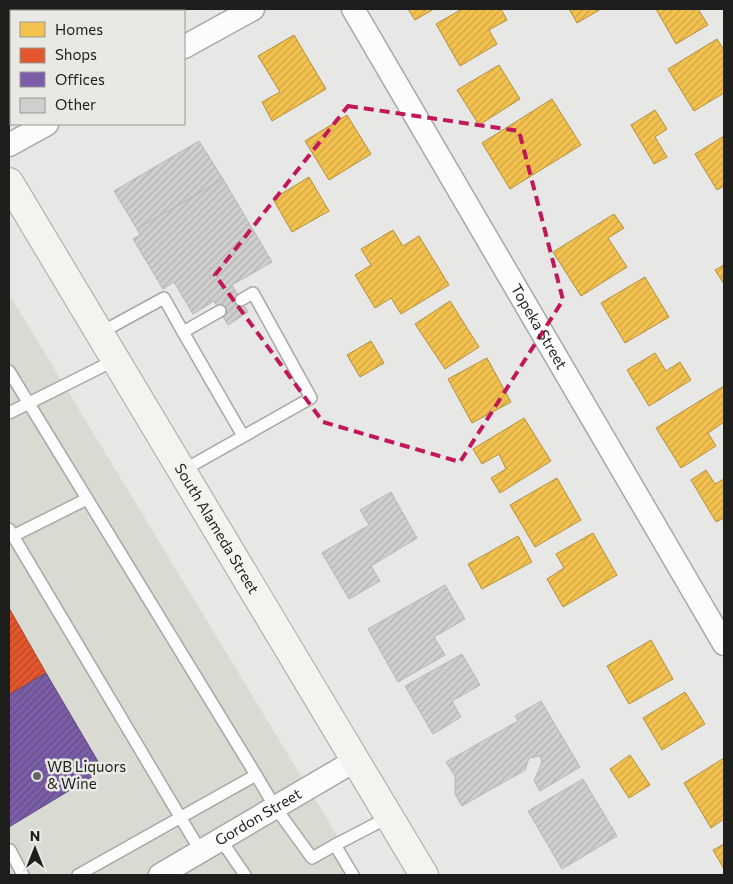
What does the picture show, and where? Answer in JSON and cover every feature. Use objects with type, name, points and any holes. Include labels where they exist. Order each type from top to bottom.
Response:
[{"type":"main road","name":"South Alameda Street","points":[[9,182],[424,875]]},
{"type":"street","points":[[185,46],[253,9]]},
{"type":"street","name":"Topeka Street","points":[[353,9],[724,644]]},
{"type":"street","points":[[9,145],[45,125]]},
{"type":"street","name":"Gordon Street","points":[[160,875],[356,760]]},
{"type":"lane","points":[[182,471],[311,398],[253,293],[241,300]]},
{"type":"lane","points":[[100,333],[164,298],[243,436]]},
{"type":"lane","points":[[183,332],[220,311]]},
{"type":"lane","points":[[9,413],[115,360]]},
{"type":"lane","points":[[9,371],[275,807],[312,858],[390,817]]},
{"type":"lane","points":[[87,499],[11,532],[200,852]]},
{"type":"lane","points":[[78,875],[256,775]]},
{"type":"lane","points":[[221,840],[245,875]]},
{"type":"lane","points":[[335,845],[354,875]]},
{"type":"lane","points":[[10,850],[23,875]]},
{"type":"highlighted area","points":[[348,106],[519,131],[563,300],[460,462],[323,422],[215,275]]},
{"type":"shaded area","points":[[9,294],[361,875],[9,875]]},
{"type":"building: Homes","points":[[408,9],[434,9],[415,20]]},
{"type":"building: Homes","points":[[462,9],[501,9],[507,20],[489,30],[497,44],[460,66],[436,24]]},
{"type":"building: Homes","points":[[569,9],[601,9],[577,23]]},
{"type":"building: Homes","points":[[656,9],[698,9],[708,25],[676,44]]},
{"type":"building: Homes","points":[[294,35],[326,89],[272,121],[262,102],[280,92],[258,56]]},
{"type":"building: Homes","points":[[717,39],[724,50],[724,93],[694,111],[668,69]]},
{"type":"building: Homes","points":[[499,65],[520,99],[479,125],[457,90]]},
{"type":"building: Homes","points":[[552,99],[581,145],[510,189],[482,143]]},
{"type":"building: Homes","points":[[655,110],[667,129],[655,137],[667,157],[654,164],[631,125]]},
{"type":"building: Homes","points":[[347,115],[371,154],[329,180],[305,141]]},
{"type":"building: Homes","points":[[724,136],[724,186],[717,190],[695,154]]},
{"type":"building: Homes","points":[[309,177],[329,211],[292,232],[273,199]]},
{"type":"building: Homes","points":[[614,214],[624,228],[608,238],[627,267],[581,296],[553,252]]},
{"type":"building: Homes","points":[[393,230],[403,246],[419,236],[449,285],[401,314],[391,298],[375,308],[355,275],[371,265],[361,249]]},
{"type":"building: Homes","points":[[724,265],[724,284],[715,270]]},
{"type":"building: Homes","points":[[645,277],[669,317],[625,343],[601,303]]},
{"type":"building: Homes","points":[[450,301],[479,347],[445,369],[415,324]]},
{"type":"building: Homes","points":[[371,341],[384,363],[360,377],[347,355]]},
{"type":"building: Homes","points":[[655,353],[666,371],[680,362],[691,380],[649,406],[627,370]]},
{"type":"building: Homes","points":[[487,358],[511,402],[472,423],[448,379]]},
{"type":"building: Homes","points":[[724,386],[724,422],[708,433],[716,446],[681,468],[656,428]]},
{"type":"building: Homes","points":[[524,418],[551,461],[500,493],[491,478],[506,469],[499,454],[482,464],[473,449]]},
{"type":"building: Homes","points":[[706,470],[715,484],[724,479],[724,518],[716,522],[691,480]]},
{"type":"building: Homes","points":[[557,478],[581,520],[535,547],[510,505]]},
{"type":"building: Homes","points":[[593,533],[617,575],[563,607],[547,579],[564,568],[556,554]]},
{"type":"building: Homes","points":[[518,536],[532,562],[482,589],[468,564]]},
{"type":"building: Homes","points":[[651,640],[673,679],[629,704],[607,666]]},
{"type":"building: Homes","points":[[685,692],[705,724],[662,750],[643,718]]},
{"type":"building: Homes","points":[[630,755],[650,785],[629,798],[610,769]]},
{"type":"building: Homes","points":[[724,758],[724,819],[711,828],[684,783]]},
{"type":"building: Homes","points":[[724,844],[724,869],[713,850]]},
{"type":"building: Shops","points":[[9,608],[46,673],[9,695]]},
{"type":"building: Offices","points":[[46,673],[103,770],[9,827],[9,695]]},
{"type":"building: Other","points":[[199,141],[223,179],[137,229],[114,191]]},
{"type":"building: Other","points":[[223,179],[272,262],[232,285],[248,312],[228,325],[214,301],[193,314],[174,282],[163,289],[133,239],[140,235],[137,229]]},
{"type":"building: Other","points":[[391,492],[417,538],[371,566],[380,581],[349,599],[322,553],[369,525],[360,510]]},
{"type":"building: Other","points":[[445,585],[465,619],[434,637],[445,655],[398,682],[368,629]]},
{"type":"building: Other","points":[[462,654],[480,685],[452,701],[461,717],[433,734],[405,686]]},
{"type":"building: Other","points":[[541,701],[580,767],[540,791],[534,781],[542,762],[540,756],[529,758],[525,770],[462,806],[455,794],[455,776],[446,762],[518,721],[515,716]]},
{"type":"building: Other","points":[[583,779],[617,836],[562,869],[528,811]]},
{"type":"place","name":"WB Liquors & Wine","points":[[37,776]]}]
